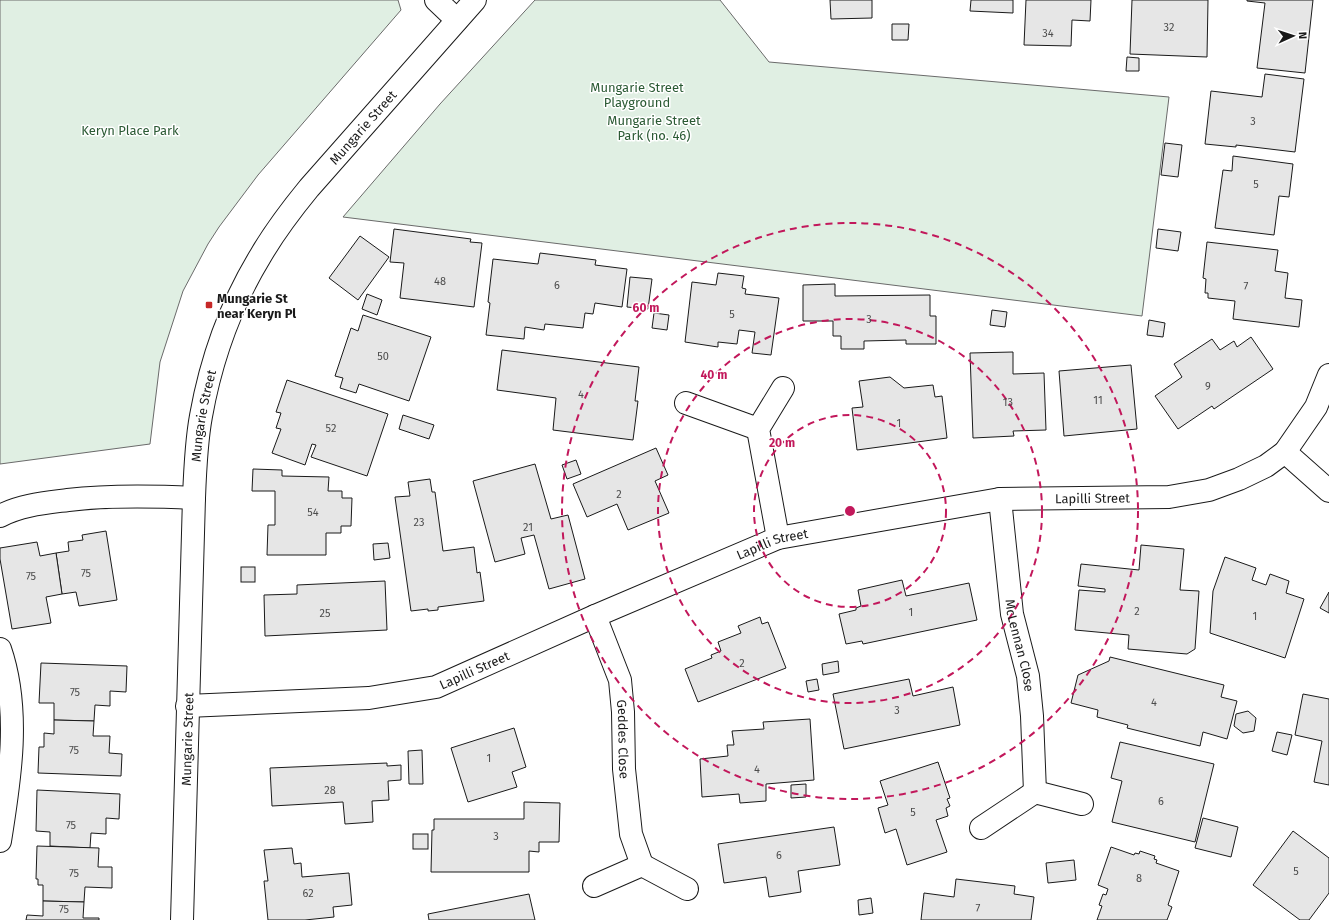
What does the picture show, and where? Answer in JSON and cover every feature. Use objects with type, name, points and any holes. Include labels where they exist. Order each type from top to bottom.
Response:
[{"type":"street","points":[[436,0],[457,20]]},
{"type":"street","name":"Mungarie Street","points":[[182,920],[187,706],[196,451],[208,384],[217,353],[230,317],[246,282],[260,255],[285,218],[309,188],[474,0]]},
{"type":"street","name":"Lapilli Street","points":[[187,706],[369,698],[436,687],[594,616],[778,538],[1000,499],[1169,497],[1210,490],[1239,479],[1266,466],[1285,452],[1316,407],[1329,375]]},
{"type":"street","points":[[778,538],[758,429],[783,388]]},
{"type":"street","points":[[686,403],[758,429]]},
{"type":"street","points":[[1285,452],[1329,491]]},
{"type":"street","points":[[0,516],[33,504],[93,497],[148,496],[194,498]]},
{"type":"street","name":"McLennan Close","points":[[1000,499],[1012,614],[1028,676],[1032,716],[1035,792]]},
{"type":"street","name":"Geddes Close","points":[[594,616],[620,680],[623,712],[624,769],[631,834],[642,865]]},
{"type":"street","points":[[0,649],[7,678],[11,727],[9,785],[0,841]]},
{"type":"street","points":[[981,828],[1035,792],[1082,804]]},
{"type":"street","points":[[594,886],[642,865],[687,889]]},
{"type":"green space","name":"Keryn Place Park","points":[[0,0],[398,0],[401,10],[258,175],[208,244],[183,291],[160,362],[150,444],[0,464]]},
{"type":"green space","name":"Mungarie Street Park (no. 46)","points":[[535,0],[720,0],[769,62],[1169,97],[1142,316],[343,217],[440,104]]},
{"type":"building","points":[[830,0],[872,0],[872,18],[831,19]]},
{"type":"building","points":[[971,0],[1013,0],[1013,13],[970,11]]},
{"type":"building","points":[[1026,0],[1091,0],[1090,21],[1072,20],[1071,46],[1024,45]]},
{"type":"building","points":[[1132,0],[1208,0],[1207,57],[1130,54]]},
{"type":"building","points":[[1247,0],[1313,0],[1305,73],[1257,68],[1265,3]]},
{"type":"building","points":[[892,24],[909,24],[908,40],[892,40]]},
{"type":"building","points":[[1127,57],[1139,58],[1139,71],[1126,71]]},
{"type":"building","points":[[1265,74],[1304,79],[1295,152],[1236,145],[1236,147],[1205,144],[1211,91],[1262,97]]},
{"type":"building","points":[[1165,143],[1182,145],[1178,177],[1161,175]]},
{"type":"building","points":[[1233,156],[1293,164],[1289,197],[1279,196],[1274,235],[1215,228],[1223,170],[1232,171]]},
{"type":"building","points":[[394,229],[471,239],[470,242],[482,243],[474,307],[400,298],[404,263],[390,262]]},
{"type":"building","points":[[1158,229],[1181,232],[1178,251],[1156,248]]},
{"type":"building","points":[[360,236],[389,257],[358,300],[329,278]]},
{"type":"building","points":[[1207,242],[1278,250],[1275,271],[1288,273],[1285,298],[1302,300],[1299,327],[1233,319],[1235,301],[1208,298],[1208,293],[1205,293],[1206,279],[1203,278]]},
{"type":"building","points":[[540,253],[596,260],[595,265],[627,269],[622,307],[595,303],[593,314],[585,313],[583,328],[545,324],[544,330],[525,327],[524,339],[486,335],[493,259],[538,264]]},
{"type":"building","points":[[718,273],[744,276],[742,288],[746,289],[745,294],[779,298],[771,355],[752,353],[755,332],[739,330],[737,344],[718,342],[718,347],[685,342],[692,282],[716,285]]},
{"type":"building","points":[[630,277],[652,279],[648,309],[627,307]]},
{"type":"building","points":[[835,284],[835,296],[930,295],[930,316],[936,316],[936,344],[906,344],[906,340],[864,341],[864,349],[841,349],[841,336],[833,336],[833,321],[803,321],[803,285]]},
{"type":"building","points":[[367,294],[382,300],[377,315],[362,309]]},
{"type":"building","points":[[992,310],[1007,312],[1005,327],[990,325]]},
{"type":"building","points":[[654,313],[669,315],[667,330],[652,328]]},
{"type":"building","points":[[363,315],[431,337],[409,401],[359,384],[356,393],[340,388],[343,378],[335,376],[351,328],[358,331]]},
{"type":"building","points":[[1149,320],[1165,323],[1163,337],[1147,335]]},
{"type":"building","points":[[1251,337],[1273,369],[1214,409],[1212,406],[1178,429],[1155,396],[1182,377],[1174,364],[1212,339],[1220,350],[1234,341],[1237,347]]},
{"type":"building","points":[[502,350],[639,367],[635,401],[638,401],[633,440],[553,430],[556,398],[497,390]]},
{"type":"building","points":[[1013,352],[1013,374],[1044,373],[1046,430],[1013,431],[1014,436],[973,438],[970,353]]},
{"type":"building","points":[[1131,365],[1137,429],[1064,436],[1059,371]]},
{"type":"building","points":[[890,377],[904,388],[933,385],[935,397],[942,396],[947,438],[857,450],[852,408],[863,407],[859,381]]},
{"type":"building","points":[[287,380],[388,414],[367,476],[311,457],[316,445],[312,444],[305,465],[272,453],[281,429],[276,428],[281,413],[276,412]]},
{"type":"building","points":[[403,415],[434,425],[429,439],[399,429]]},
{"type":"building","points":[[656,448],[668,475],[655,481],[669,513],[628,530],[617,504],[587,517],[573,484]]},
{"type":"building","points":[[576,460],[581,474],[567,479],[562,465]]},
{"type":"building","points":[[535,464],[551,519],[568,515],[585,579],[549,589],[534,535],[521,538],[525,554],[495,562],[473,481]]},
{"type":"building","points":[[253,469],[282,470],[282,476],[329,477],[328,491],[342,491],[342,498],[352,498],[351,526],[341,526],[341,533],[326,533],[326,555],[267,555],[268,525],[275,525],[275,491],[252,491]]},
{"type":"building","points":[[430,479],[432,492],[435,492],[443,551],[474,547],[477,573],[480,572],[484,601],[438,607],[438,610],[428,611],[428,609],[411,611],[395,497],[410,496],[408,482]]},
{"type":"building","points":[[106,531],[117,600],[79,606],[76,592],[62,594],[56,553],[69,551],[68,542],[83,540],[82,535]]},
{"type":"building","points":[[37,542],[40,556],[56,553],[62,594],[46,597],[51,623],[12,629],[0,559],[0,548]]},
{"type":"building","points":[[388,543],[390,558],[374,560],[373,544]]},
{"type":"building","points":[[1141,545],[1184,549],[1180,590],[1199,591],[1195,649],[1187,654],[1128,649],[1129,635],[1075,630],[1079,590],[1105,592],[1105,589],[1078,586],[1081,564],[1139,570]]},
{"type":"building","points":[[1225,557],[1256,568],[1252,580],[1266,585],[1270,574],[1289,581],[1286,593],[1304,599],[1285,658],[1210,633],[1213,591]]},
{"type":"building","points":[[241,567],[255,567],[255,582],[241,582]]},
{"type":"building","points":[[902,580],[906,596],[969,583],[977,620],[863,644],[862,641],[846,644],[839,614],[856,610],[856,608],[861,606],[858,590]]},
{"type":"building","points":[[385,581],[387,630],[265,636],[264,595],[297,594],[297,585]]},
{"type":"building","points":[[1329,592],[1329,613],[1320,608]]},
{"type":"building","points":[[760,617],[762,624],[768,622],[786,668],[698,702],[685,669],[712,658],[711,655],[721,651],[718,642],[741,633],[738,626]]},
{"type":"building","points":[[1110,657],[1224,685],[1221,697],[1237,701],[1227,739],[1203,732],[1200,746],[1127,728],[1128,725],[1097,717],[1098,710],[1071,703],[1078,675],[1109,661]]},
{"type":"building","points":[[838,661],[839,672],[823,675],[822,664]]},
{"type":"building","points":[[41,663],[127,666],[126,692],[110,691],[110,706],[95,705],[94,721],[54,720],[54,703],[39,703]]},
{"type":"building","points":[[817,679],[819,690],[808,692],[806,681]]},
{"type":"building","points":[[909,679],[913,696],[953,687],[960,725],[844,749],[833,694]]},
{"type":"building","points":[[1303,694],[1329,699],[1329,785],[1314,782],[1322,741],[1295,735]]},
{"type":"building","points":[[1248,711],[1256,718],[1254,731],[1243,733],[1234,726],[1236,714]]},
{"type":"building","points":[[810,719],[814,780],[766,784],[766,801],[740,803],[739,794],[702,797],[700,759],[728,756],[727,745],[734,745],[732,731],[764,729],[763,722]]},
{"type":"building","points":[[54,720],[94,721],[93,736],[110,736],[109,753],[122,754],[121,776],[38,773],[39,747],[44,747],[44,733],[54,734]]},
{"type":"building","points":[[514,728],[526,767],[512,772],[517,787],[468,802],[451,748]]},
{"type":"building","points":[[1277,732],[1292,735],[1287,755],[1272,751]]},
{"type":"building","points":[[1120,742],[1214,764],[1195,842],[1112,822],[1122,781],[1111,778]]},
{"type":"building","points":[[422,750],[423,784],[409,784],[408,751]]},
{"type":"building","points":[[938,762],[950,798],[947,799],[950,806],[946,808],[948,816],[936,820],[947,852],[907,865],[896,829],[885,833],[878,808],[888,805],[880,781]]},
{"type":"building","points":[[387,763],[387,766],[401,765],[401,780],[388,781],[389,800],[372,801],[373,822],[345,824],[343,802],[272,806],[270,768]]},
{"type":"building","points":[[806,784],[806,797],[791,798],[791,785]]},
{"type":"building","points":[[37,790],[120,794],[119,819],[106,818],[106,834],[91,833],[90,848],[50,846],[50,832],[36,831]]},
{"type":"building","points":[[524,802],[560,803],[559,842],[539,842],[539,852],[529,851],[529,872],[431,872],[432,830],[434,830],[434,819],[524,819]]},
{"type":"building","points":[[1203,818],[1238,827],[1231,857],[1195,848]]},
{"type":"building","points":[[834,827],[840,865],[798,871],[801,892],[769,897],[766,877],[724,883],[718,844]]},
{"type":"building","points":[[1293,831],[1329,858],[1329,893],[1309,920],[1300,920],[1253,885]]},
{"type":"building","points":[[413,834],[428,834],[428,849],[413,849]]},
{"type":"building","points":[[37,846],[99,848],[98,867],[112,867],[112,888],[85,887],[84,902],[43,901],[43,885],[38,885],[38,879],[36,879]]},
{"type":"building","points":[[1111,847],[1134,855],[1135,853],[1139,854],[1140,851],[1155,856],[1154,859],[1157,860],[1156,863],[1179,871],[1168,905],[1172,907],[1167,920],[1097,920],[1102,906],[1099,905],[1103,894],[1106,895],[1108,889],[1098,885]]},
{"type":"building","points":[[292,848],[294,864],[301,863],[302,877],[349,873],[352,905],[333,907],[334,917],[305,920],[268,920],[264,881],[268,881],[264,850]]},
{"type":"building","points":[[1074,860],[1076,880],[1048,883],[1046,863]]},
{"type":"building","points":[[956,879],[1015,886],[1014,894],[1034,897],[1031,920],[921,920],[924,893],[954,897]]},
{"type":"building","points":[[529,894],[535,920],[429,920],[428,914]]},
{"type":"building","points":[[871,898],[873,913],[859,915],[858,900]]},
{"type":"building","points":[[43,901],[84,902],[83,918],[99,918],[99,920],[26,920],[27,915],[43,916]]},
{"type":"place","name":"Mungarie St near Keryn Pl","points":[[209,305]]},
{"type":"park label","name":"Mungarie Street Playground","points":[[637,94]]}]
